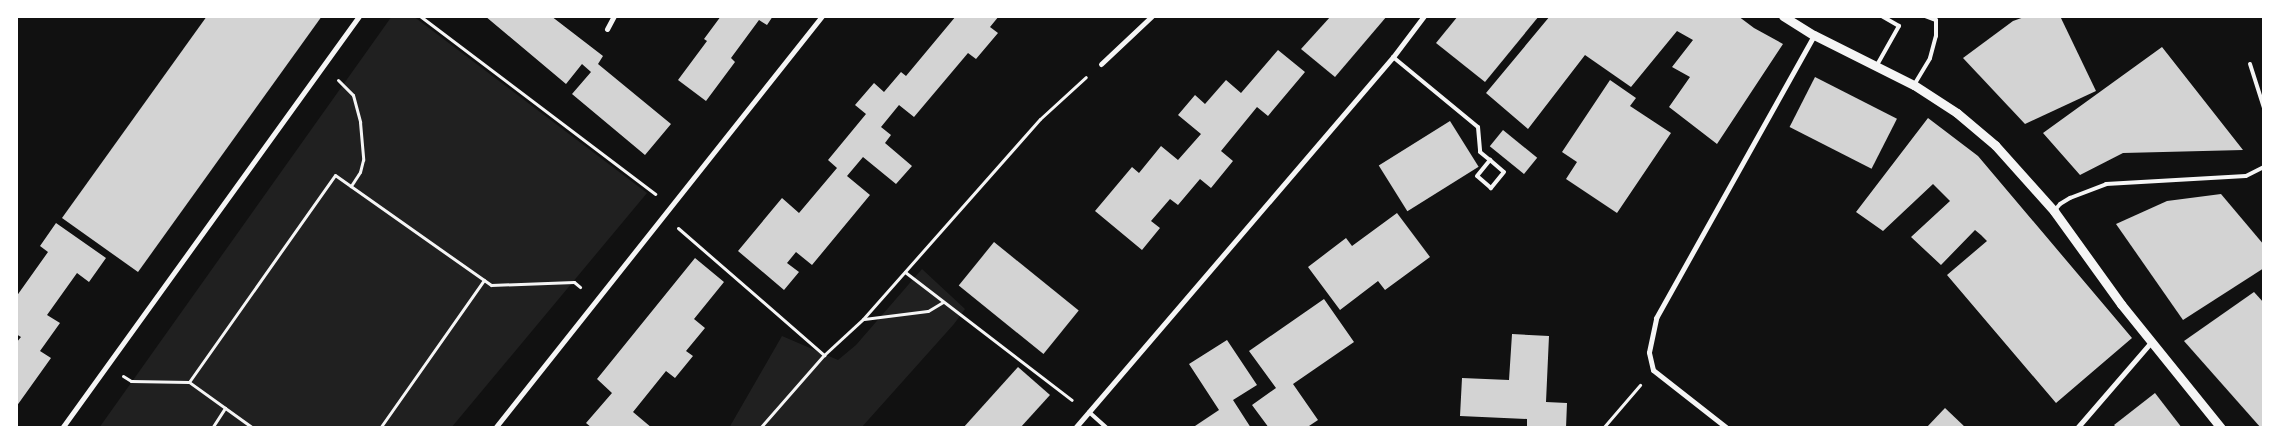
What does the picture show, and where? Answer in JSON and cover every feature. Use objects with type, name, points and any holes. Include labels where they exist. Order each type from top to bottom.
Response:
[{"type":"street","points":[[62,428],[358,16]]},
{"type":"street","points":[[608,29],[614,16]]},
{"type":"street","points":[[495,428],[662,214],[822,16]]},
{"type":"street","points":[[1101,64],[1152,16]]},
{"type":"street","points":[[1075,428],[1393,57],[1424,16]]},
{"type":"street","points":[[1783,16],[1814,35],[1914,85],[1957,113],[1995,145],[2054,211],[2121,304],[2153,341],[2221,428]]},
{"type":"street","points":[[1726,428],[1652,370],[1649,352],[1656,318],[1814,35]]},
{"type":"street","points":[[2077,428],[2153,341]]},
{"type":"lane","points":[[1876,67],[1899,26],[1882,16]]},
{"type":"lane","points":[[1914,85],[1930,58],[1936,36],[1936,20],[1925,16]]},
{"type":"lane","points":[[1393,57],[1478,127],[1480,152],[1490,160],[1504,172],[1491,188],[1477,176],[1490,160]]},
{"type":"lane","points":[[2250,64],[2264,108]]},
{"type":"lane","points":[[2054,211],[2060,204],[2070,198],[2106,184],[2246,176],[2264,167]]},
{"type":"lane","points":[[1089,412],[1107,428]]},
{"type":"path","points":[[420,16],[670,205]]},
{"type":"path","points":[[760,428],[824,354],[863,319],[1040,119],[1101,64]]},
{"type":"path","points":[[321,68],[349,89],[358,110],[363,160],[360,172],[351,186]]},
{"type":"path","points":[[189,382],[335,175],[491,284],[574,282],[596,300]]},
{"type":"path","points":[[662,214],[824,354]]},
{"type":"path","points":[[905,272],[1089,412]]},
{"type":"path","points":[[380,428],[484,280]]},
{"type":"path","points":[[863,319],[928,311],[943,302]]},
{"type":"path","points":[[107,365],[131,381],[189,382],[253,428]]},
{"type":"path","points":[[1603,428],[1652,370]]},
{"type":"path","points":[[212,428],[225,408]]},
{"type":"shaded area","points":[[392,16],[413,16],[647,193],[451,428],[99,428]]},
{"type":"shaded area","points":[[922,269],[965,309],[954,324],[861,428],[729,428],[782,336],[838,360],[856,345]]},
{"type":"building","points":[[207,16],[322,16],[138,272],[62,218]]},
{"type":"building","points":[[485,16],[551,16],[603,56],[598,64],[671,124],[645,155],[572,94],[591,72],[582,64],[566,84]]},
{"type":"building","points":[[721,16],[773,16],[767,25],[759,20],[731,58],[735,62],[706,101],[678,80],[707,41],[704,39]]},
{"type":"building","points":[[956,16],[999,16],[990,27],[998,33],[976,59],[968,53],[914,117],[899,105],[881,127],[891,135],[885,143],[912,166],[896,184],[863,157],[847,176],[870,195],[812,265],[796,252],[787,263],[799,272],[784,290],[738,251],[782,198],[799,213],[837,168],[828,160],[866,114],[855,105],[874,83],[884,92],[901,72],[906,76]]},
{"type":"building","points":[[1331,16],[1387,16],[1335,77],[1301,49]]},
{"type":"building","points":[[1458,16],[1539,16],[1485,82],[1436,43]]},
{"type":"building","points":[[1550,16],[1738,16],[1754,28],[1783,44],[1717,144],[1669,107],[1690,77],[1672,67],[1693,40],[1677,31],[1631,87],[1585,55],[1528,129],[1486,93]]},
{"type":"building","points":[[2027,16],[2060,16],[2096,91],[2025,124],[1963,58],[2013,21]]},
{"type":"building","points":[[2162,47],[2243,150],[2123,153],[2080,175],[2043,133]]},
{"type":"building","points":[[1278,50],[1305,72],[1268,116],[1257,107],[1221,151],[1233,161],[1211,188],[1200,179],[1178,205],[1170,199],[1151,221],[1160,228],[1142,250],[1095,211],[1132,167],[1139,173],[1161,146],[1178,160],[1201,134],[1178,115],[1195,95],[1205,104],[1226,80],[1241,93]]},
{"type":"building","points":[[1815,77],[1897,119],[1872,169],[1790,127]]},
{"type":"building","points":[[1610,80],[1636,98],[1630,106],[1671,133],[1617,213],[1566,179],[1577,162],[1562,152]]},
{"type":"building","points":[[1928,118],[1978,156],[2132,338],[2056,403],[1947,275],[1987,241],[1975,230],[1941,265],[1911,237],[1950,201],[1933,184],[1883,231],[1856,212]]},
{"type":"building","points":[[1450,121],[1479,167],[1407,211],[1379,166]]},
{"type":"building","points":[[1503,130],[1537,158],[1524,174],[1490,146]]},
{"type":"building","points":[[2221,194],[2264,245],[2264,268],[2183,320],[2116,224],[2167,201]]},
{"type":"building","points":[[1397,213],[1430,257],[1385,290],[1378,281],[1340,310],[1308,267],[1346,238],[1352,246]]},
{"type":"building","points":[[56,223],[106,258],[89,282],[77,273],[47,315],[60,323],[40,351],[51,358],[16,407],[16,343],[21,337],[16,334],[16,297],[48,252],[40,246]]},
{"type":"building","points":[[994,242],[1079,311],[1043,354],[959,286]]},
{"type":"building","points":[[695,258],[724,282],[694,319],[705,328],[686,351],[693,356],[675,378],[666,371],[633,412],[652,428],[592,428],[586,423],[612,393],[597,379]]},
{"type":"building","points":[[2254,292],[2264,303],[2264,428],[2261,428],[2184,341]]},
{"type":"building","points":[[1324,299],[1354,342],[1293,384],[1318,420],[1306,428],[1269,428],[1252,405],[1276,388],[1249,351]]},
{"type":"building","points":[[1512,334],[1549,336],[1546,402],[1567,403],[1566,428],[1527,428],[1527,419],[1460,416],[1462,378],[1509,380]]},
{"type":"building","points":[[1227,340],[1257,385],[1233,400],[1251,428],[1192,428],[1219,410],[1189,364]]},
{"type":"building","points":[[1018,367],[1050,395],[1020,428],[963,428]]},
{"type":"building","points":[[2155,393],[2182,428],[2117,428],[2114,425]]},
{"type":"building","points":[[1945,408],[1966,428],[1926,428]]}]
